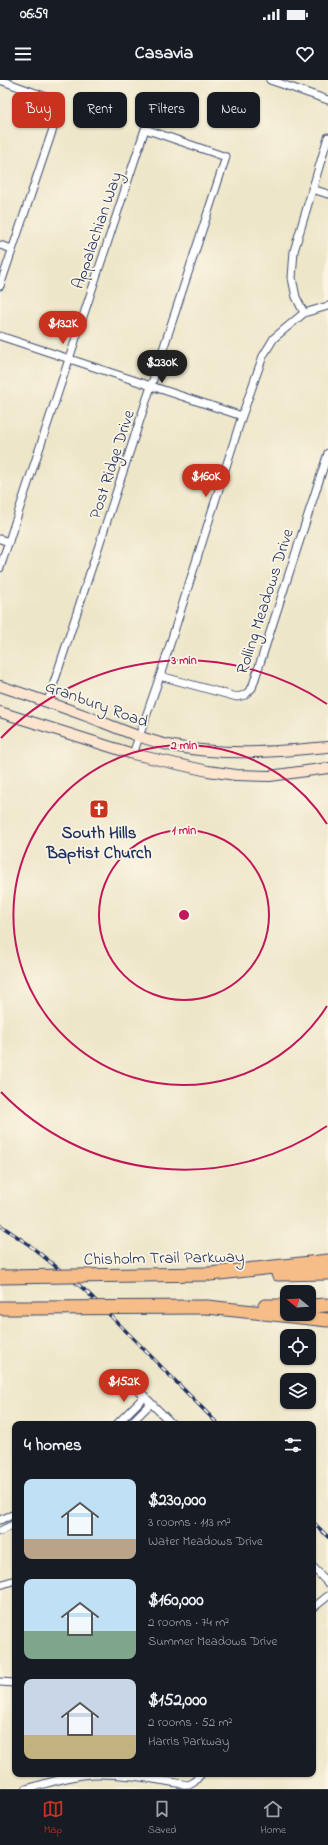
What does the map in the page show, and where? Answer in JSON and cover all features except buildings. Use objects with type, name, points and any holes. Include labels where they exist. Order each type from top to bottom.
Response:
[{"type":"highway","points":[[210,1274],[328,1261]]},
{"type":"highway","name":"Chisholm Trail Parkway","points":[[0,1277],[328,1273]]},
{"type":"highway","points":[[0,1308],[280,1306]]},
{"type":"highway","points":[[316,1306],[328,1306]]},
{"type":"highway","points":[[207,1307],[328,1320]]},
{"type":"main road","name":"Granbury Road","points":[[0,686],[48,702],[138,736],[173,746],[215,751],[270,752],[328,747]]},
{"type":"main road","name":"Granbury Road","points":[[0,712],[133,754],[208,771],[236,775],[270,776],[328,768]]},
{"type":"street","points":[[0,80],[52,99],[56,108],[56,120],[0,286]]},
{"type":"street","points":[[270,80],[328,100]]},
{"type":"street","name":"Appalachian Way","points":[[0,568],[145,129]]},
{"type":"street","name":"Post Ridge Drive","points":[[48,702],[226,156],[145,129]]},
{"type":"street","points":[[304,313],[296,297],[292,278],[294,250],[328,137]]},
{"type":"street","points":[[312,189],[328,194]]},
{"type":"street","points":[[0,245],[12,249]]},
{"type":"street","points":[[133,754],[160,676],[262,356],[274,338],[304,313],[328,306]]},
{"type":"street","points":[[0,336],[242,416]]},
{"type":"street","name":"Rolling Meadows Drive","points":[[160,676],[238,697],[245,694],[252,688],[328,453]]},
{"type":"street","points":[[0,539],[9,542]]},
{"type":"street","points":[[136,1388],[169,1421]]},
{"type":"street","points":[[119,1421],[145,1396]]},
{"type":"street","points":[[133,1421],[151,1403]]},
{"type":"street","points":[[0,1520],[12,1515]]},
{"type":"street","points":[[0,1531],[12,1525]]},
{"type":"street","points":[[316,1570],[328,1583]]},
{"type":"street","points":[[0,1584],[12,1581]]},
{"type":"street","points":[[316,1606],[328,1596]]},
{"type":"street","points":[[0,1682],[12,1683]]},
{"type":"street","points":[[26,1789],[63,1777]]},
{"type":"street","points":[[145,1777],[189,1784],[198,1777]]},
{"type":"railway","points":[[0,1225],[28,1244],[86,1291],[215,1421]]},
{"type":"railway","points":[[316,1525],[328,1537]]},
{"type":"place","name":"South Hills Baptist Church","points":[[99,809]]}]
